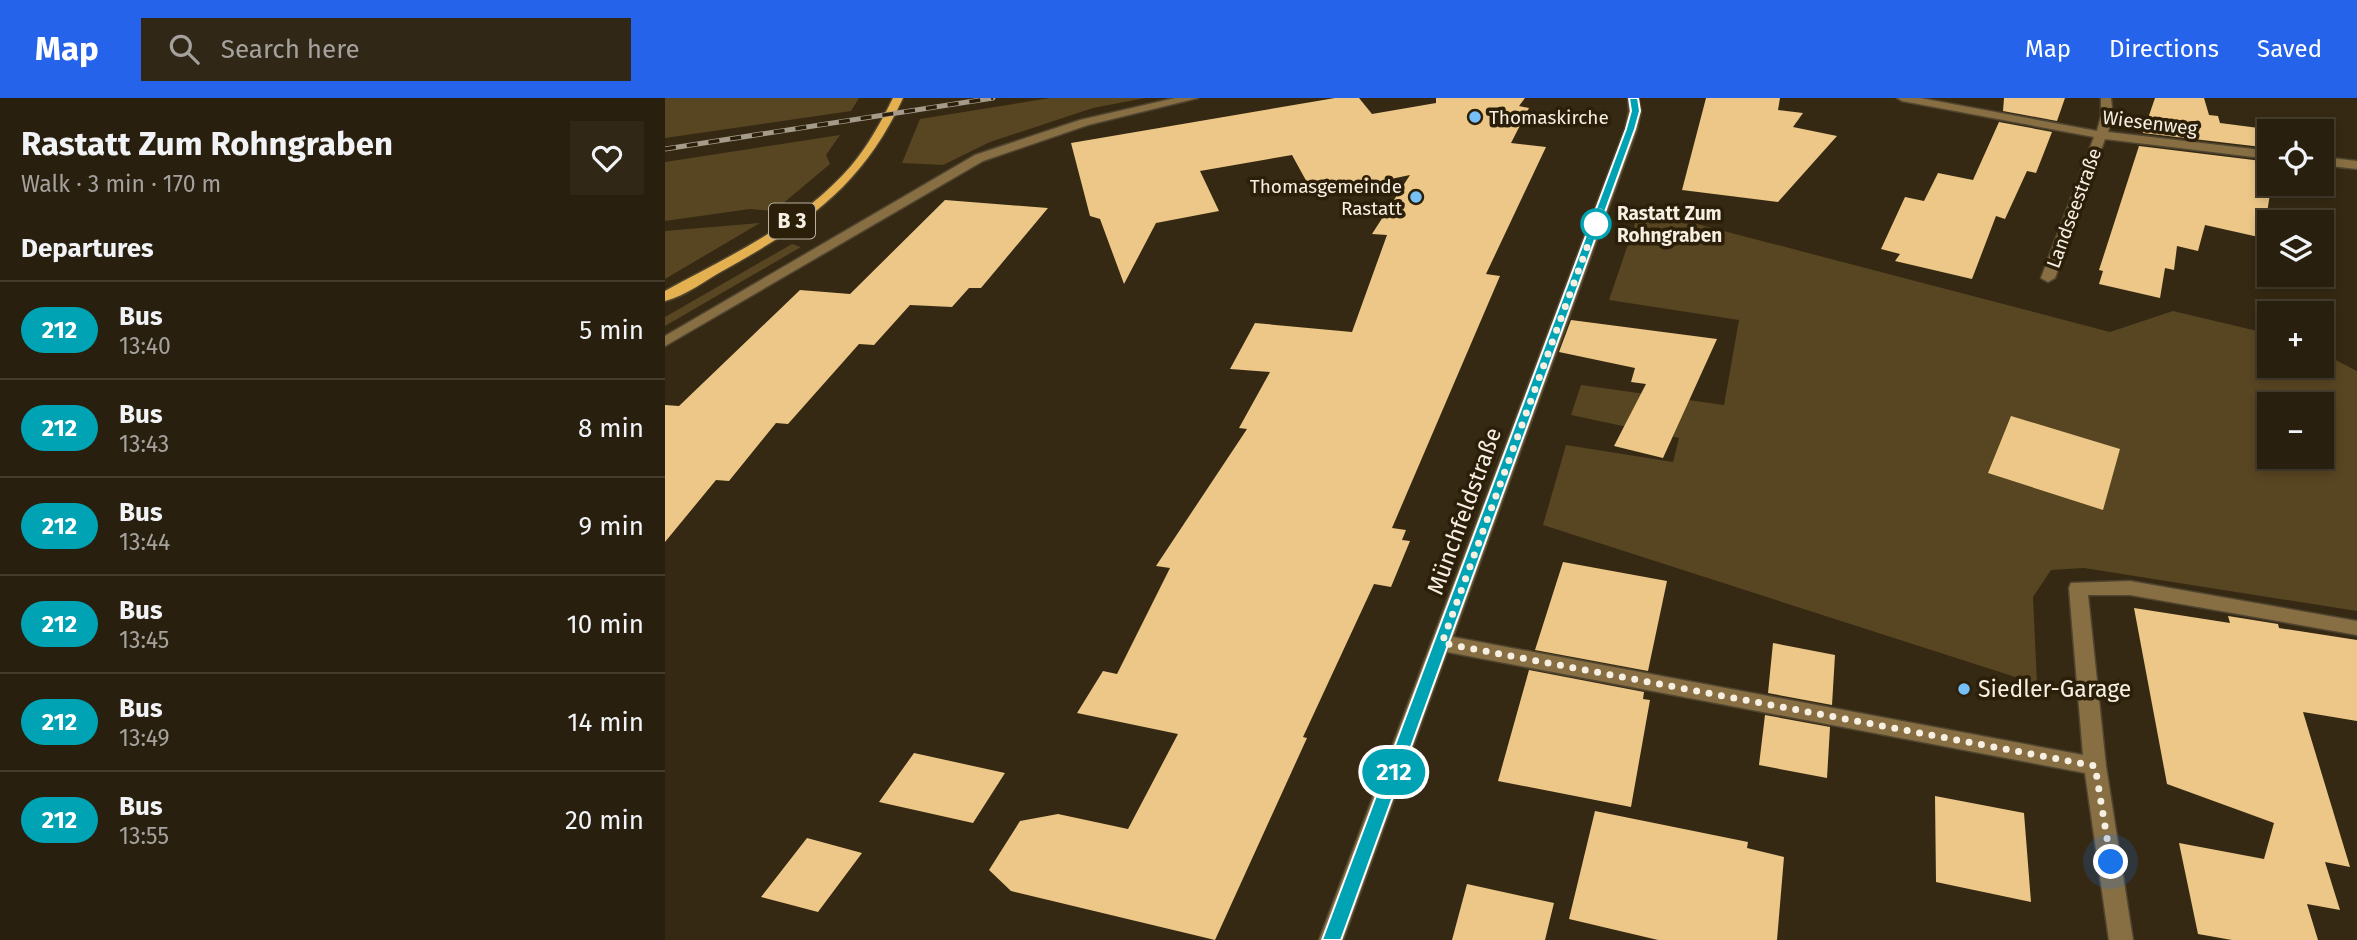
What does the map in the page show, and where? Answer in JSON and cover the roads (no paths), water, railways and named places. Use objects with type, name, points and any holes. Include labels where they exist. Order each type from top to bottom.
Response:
[{"type":"main road","name":"B 3","points":[[665,297],[755,245],[825,199],[851,174],[891,114],[898,98]]},
{"type":"street","points":[[665,342],[979,158],[1052,131],[1149,106],[1193,98]]},
{"type":"street","name":"Münchfeldstraße","points":[[1331,940],[1631,129],[1635,111],[1633,98]]},
{"type":"street","name":"Wiesenweg","points":[[1902,98],[2101,135],[2257,153]]},
{"type":"street","name":"Landseestraße","points":[[2048,278],[2101,135],[2106,116],[2106,98]]},
{"type":"street","points":[[2334,162],[2357,165]]},
{"type":"street","points":[[2121,940],[2095,766],[2078,588],[2130,588],[2357,628]]},
{"type":"street","points":[[1442,643],[2095,766]]},
{"type":"railway","points":[[665,149],[993,98]]},
{"type":"place","name":"Thomaskirche","points":[[1475,117]]},
{"type":"place","name":"Thomasgemeinde Rastatt","points":[[1416,197]]},
{"type":"place","name":"Rastatt Zum Rohngraben","points":[[1596,224]]},
{"type":"place","name":"Siedler-Garage","points":[[1964,689]]}]
